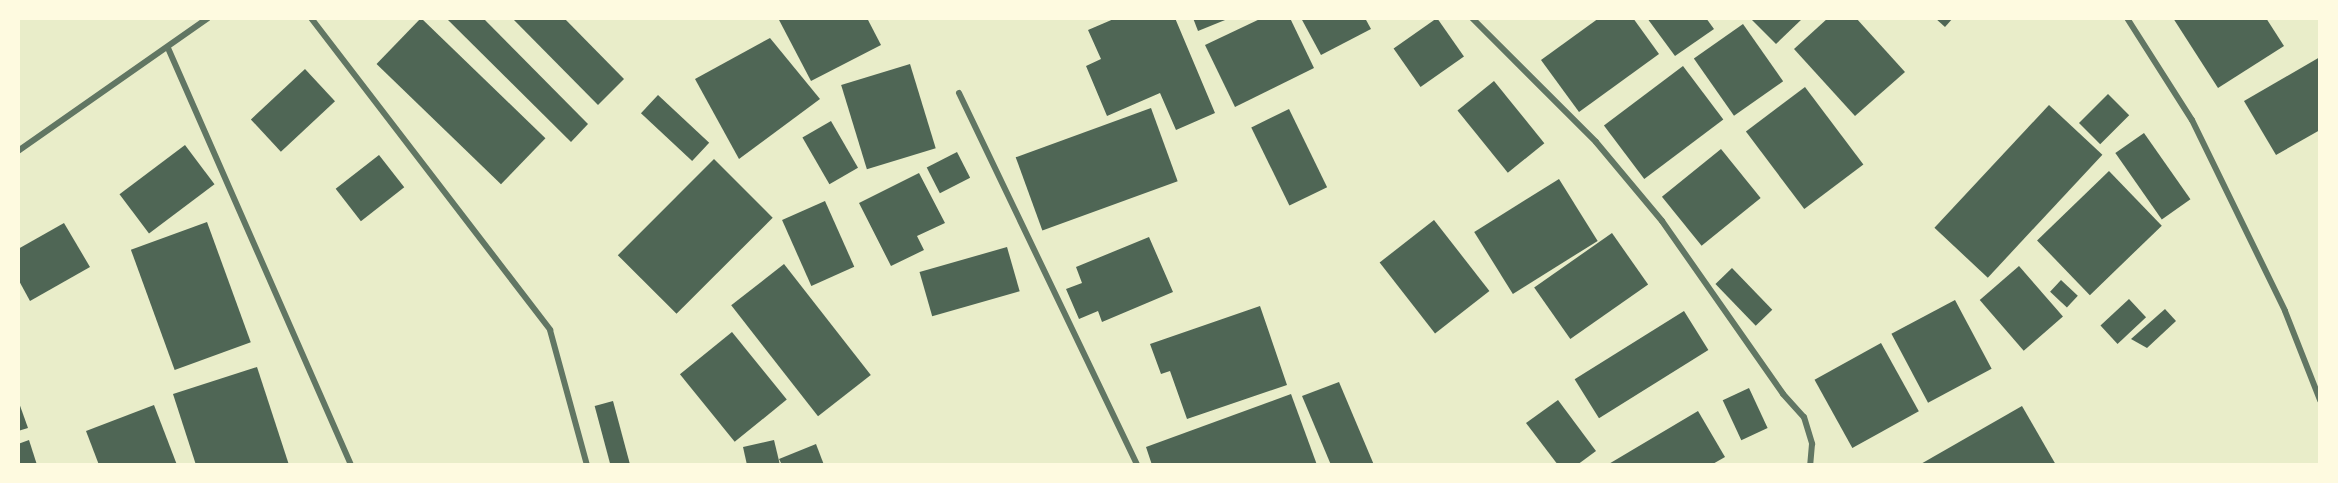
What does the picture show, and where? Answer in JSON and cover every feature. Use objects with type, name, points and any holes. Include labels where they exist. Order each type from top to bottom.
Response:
[{"type":"street","points":[[18,150],[168,48],[208,18]]},
{"type":"street","points":[[311,18],[550,330],[587,465]]},
{"type":"street","points":[[1472,18],[1596,142],[1662,221],[1783,394],[1804,417],[1812,444],[1810,465]]},
{"type":"street","points":[[2127,18],[2192,120],[2285,311],[2320,400]]},
{"type":"street","points":[[168,48],[351,465]]},
{"type":"street","points":[[959,93],[1137,465]]},
{"type":"building","points":[[421,18],[545,138],[501,184],[377,64]]},
{"type":"building","points":[[446,18],[483,18],[588,124],[571,142]]},
{"type":"building","points":[[512,18],[564,18],[624,79],[598,105]]},
{"type":"building","points":[[778,18],[867,18],[881,45],[811,81]]},
{"type":"building","points":[[1116,18],[1175,18],[1215,113],[1176,130],[1160,93],[1107,116],[1086,66],[1101,59],[1088,30]]},
{"type":"building","points":[[1193,18],[1230,18],[1198,31]]},
{"type":"building","points":[[1262,18],[1290,18],[1314,68],[1235,107],[1205,45]]},
{"type":"building","points":[[1301,18],[1365,18],[1371,29],[1321,55]]},
{"type":"building","points":[[1437,18],[1464,57],[1421,87],[1394,48]]},
{"type":"building","points":[[1599,18],[1633,18],[1659,54],[1579,112],[1541,60]]},
{"type":"building","points":[[1647,18],[1706,18],[1714,29],[1675,56]]},
{"type":"building","points":[[1750,18],[1803,18],[1776,44]]},
{"type":"building","points":[[1828,18],[1856,18],[1905,72],[1855,116],[1794,49]]},
{"type":"building","points":[[1935,18],[1953,18],[1945,27]]},
{"type":"building","points":[[2173,18],[2266,18],[2284,46],[2218,88]]},
{"type":"building","points":[[1743,24],[1783,81],[1734,116],[1694,58]]},
{"type":"building","points":[[770,38],[820,99],[739,159],[695,79]]},
{"type":"building","points":[[2320,57],[2320,130],[2276,155],[2244,101]]},
{"type":"building","points":[[910,64],[936,148],[867,169],[841,85]]},
{"type":"building","points":[[1683,66],[1723,120],[1644,179],[1604,126]]},
{"type":"building","points":[[305,69],[335,101],[281,152],[251,119]]},
{"type":"building","points":[[1494,81],[1544,143],[1508,173],[1457,111]]},
{"type":"building","points":[[1805,87],[1863,164],[1804,209],[1746,132]]},
{"type":"building","points":[[2108,94],[2129,115],[2100,144],[2079,123]]},
{"type":"building","points":[[658,95],[709,143],[692,161],[641,113]]},
{"type":"building","points":[[2049,105],[2102,155],[1988,278],[1934,228]]},
{"type":"building","points":[[1151,108],[1178,181],[1042,231],[1016,157]]},
{"type":"building","points":[[1289,109],[1327,187],[1289,206],[1251,127]]},
{"type":"building","points":[[831,121],[858,168],[829,184],[802,138]]},
{"type":"building","points":[[2144,133],[2190,199],[2162,219],[2115,153]]},
{"type":"building","points":[[185,145],[214,184],[149,233],[120,194]]},
{"type":"building","points":[[1721,149],[1761,198],[1702,246],[1662,197]]},
{"type":"building","points":[[957,152],[970,178],[940,193],[927,167]]},
{"type":"building","points":[[379,155],[404,187],[361,221],[336,189]]},
{"type":"building","points":[[714,159],[773,218],[677,314],[618,255]]},
{"type":"building","points":[[2109,171],[2162,226],[2090,295],[2037,240]]},
{"type":"building","points":[[919,173],[945,223],[917,236],[924,250],[891,266],[859,203]]},
{"type":"building","points":[[1559,179],[1598,241],[1513,294],[1474,232]]},
{"type":"building","points":[[825,201],[854,267],[811,286],[782,220]]},
{"type":"building","points":[[1434,220],[1489,291],[1435,333],[1380,262]]},
{"type":"building","points":[[207,222],[251,342],[175,370],[131,250]]},
{"type":"building","points":[[64,223],[90,267],[30,301],[18,279],[18,249]]},
{"type":"building","points":[[1612,233],[1648,285],[1570,339],[1534,287]]},
{"type":"building","points":[[1149,237],[1173,292],[1102,322],[1098,311],[1079,319],[1066,289],[1082,283],[1076,267]]},
{"type":"building","points":[[1007,247],[1020,291],[932,316],[920,272]]},
{"type":"building","points":[[784,264],[871,375],[818,416],[731,305]]},
{"type":"building","points":[[2019,266],[2063,317],[2024,351],[1980,300]]},
{"type":"building","points":[[1732,268],[1772,310],[1756,326],[1715,284]]},
{"type":"building","points":[[2061,280],[2078,296],[2067,307],[2050,292]]},
{"type":"building","points":[[2129,299],[2146,317],[2118,344],[2100,326]]},
{"type":"building","points":[[1955,300],[1992,369],[1928,403],[1891,334]]},
{"type":"building","points":[[1260,306],[1287,385],[1187,419],[1170,371],[1161,374],[1150,344]]},
{"type":"building","points":[[2165,309],[2176,321],[2147,348],[2131,339]]},
{"type":"building","points":[[1684,311],[1708,350],[1599,418],[1575,379]]},
{"type":"building","points":[[732,332],[787,400],[735,442],[680,374]]},
{"type":"building","points":[[1881,343],[1919,411],[1852,448],[1815,380]]},
{"type":"building","points":[[257,367],[289,465],[196,465],[173,394]]},
{"type":"building","points":[[1339,382],[1374,465],[1331,465],[1302,396]]},
{"type":"building","points":[[1749,388],[1768,428],[1741,440],[1723,400]]},
{"type":"building","points":[[1291,394],[1317,465],[1152,465],[1146,447]]},
{"type":"building","points":[[18,400],[28,428],[18,431]]},
{"type":"building","points":[[1558,400],[1596,451],[1577,465],[1558,465],[1526,423]]},
{"type":"building","points":[[613,401],[630,465],[610,465],[595,406]]},
{"type":"building","points":[[154,405],[177,465],[99,465],[86,431]]},
{"type":"building","points":[[2022,406],[2056,465],[1919,465]]},
{"type":"building","points":[[1698,411],[1725,457],[1711,465],[1607,465]]},
{"type":"building","points":[[29,440],[37,465],[18,465],[18,444]]},
{"type":"building","points":[[774,440],[780,465],[747,465],[743,447]]},
{"type":"building","points":[[816,444],[824,465],[782,465],[779,459]]}]
